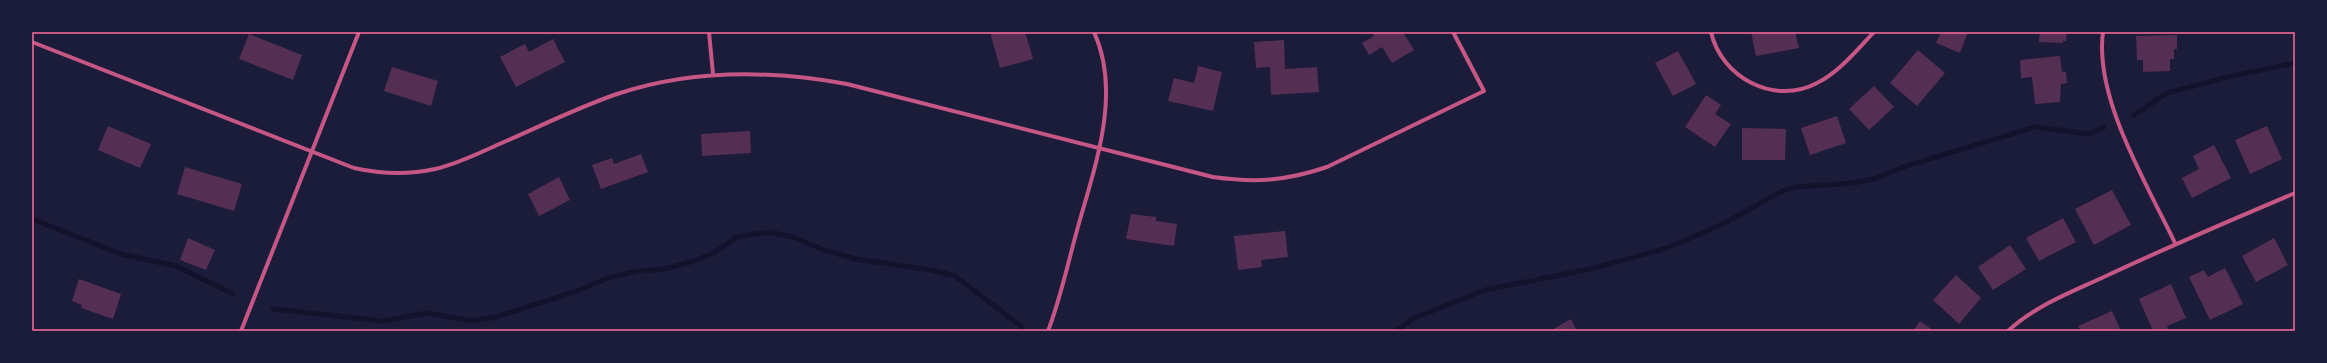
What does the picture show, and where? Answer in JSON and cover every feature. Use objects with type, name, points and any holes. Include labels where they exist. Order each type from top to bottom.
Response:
[{"type":"street","points":[[241,331],[359,32]]},
{"type":"street","points":[[709,32],[713,74]]},
{"type":"street","points":[[1048,331],[1100,149],[1104,112],[1105,80],[1100,44],[1094,32]]},
{"type":"street","points":[[32,42],[312,152],[354,168],[372,172],[413,173],[436,169],[459,162],[586,105],[618,94],[656,84],[713,74],[790,75],[847,84],[1213,177],[1260,182],[1283,180],[1327,167],[1484,91],[1453,32]]},
{"type":"street","points":[[1711,32],[1722,59],[1744,80],[1764,88],[1787,91],[1809,87],[1829,77],[1874,32]]},
{"type":"street","points":[[2103,32],[2102,65],[2112,108],[2175,243]]},
{"type":"street","points":[[2008,331],[2019,321],[2045,304],[2175,243],[2295,193]]},
{"type":"building","points":[[990,32],[1025,32],[1033,59],[1000,68]]},
{"type":"building","points":[[1371,32],[1403,32],[1414,50],[1392,63],[1382,47],[1369,55],[1362,43],[1374,36]]},
{"type":"building","points":[[1751,32],[1795,32],[1799,48],[1756,56]]},
{"type":"building","points":[[1941,32],[1968,32],[1960,53],[1936,43]]},
{"type":"building","points":[[2040,32],[2067,32],[2066,41],[2063,41],[2063,43],[2039,42]]},
{"type":"building","points":[[249,34],[302,55],[293,80],[239,59]]},
{"type":"building","points":[[2177,35],[2177,49],[2174,49],[2174,59],[2170,59],[2170,71],[2143,72],[2143,60],[2137,60],[2136,36]]},
{"type":"building","points":[[553,39],[565,62],[516,87],[500,57],[525,44],[529,52]]},
{"type":"building","points":[[1284,40],[1285,69],[1317,67],[1319,92],[1271,95],[1270,67],[1256,68],[1254,42]]},
{"type":"building","points":[[1918,50],[1945,73],[1917,106],[1890,83]]},
{"type":"building","points":[[1678,51],[1696,84],[1673,96],[1655,63]]},
{"type":"building","points":[[2060,56],[2062,72],[2066,72],[2067,83],[2061,84],[2060,102],[2035,104],[2032,77],[2021,78],[2020,60]]},
{"type":"building","points":[[1198,66],[1222,72],[1213,111],[1168,101],[1174,78],[1194,83]]},
{"type":"building","points":[[392,67],[438,81],[431,106],[384,91]]},
{"type":"building","points":[[1874,86],[1894,107],[1869,130],[1849,109]]},
{"type":"building","points":[[1706,95],[1721,105],[1715,114],[1731,124],[1715,147],[1685,127]]},
{"type":"building","points":[[1837,116],[1846,143],[1810,155],[1801,128]]},
{"type":"building","points":[[108,126],[151,144],[140,168],[98,150]]},
{"type":"building","points":[[2267,126],[2282,159],[2250,174],[2235,140]]},
{"type":"building","points":[[1742,128],[1786,129],[1785,160],[1742,160]]},
{"type":"building","points":[[750,131],[751,153],[702,156],[701,134]]},
{"type":"building","points":[[2214,145],[2231,178],[2192,198],[2182,178],[2199,169],[2193,156]]},
{"type":"building","points":[[641,154],[648,172],[601,189],[592,165],[612,158],[614,164]]},
{"type":"building","points":[[185,167],[242,184],[234,211],[177,194]]},
{"type":"building","points":[[559,177],[570,200],[539,216],[528,194]]},
{"type":"building","points":[[2112,190],[2131,225],[2094,245],[2075,209]]},
{"type":"building","points":[[1131,214],[1156,217],[1156,221],[1177,224],[1174,246],[1126,239]]},
{"type":"building","points":[[2063,218],[2076,242],[2039,261],[2026,238]]},
{"type":"building","points":[[1285,231],[1288,257],[1261,260],[1262,267],[1238,270],[1234,236]]},
{"type":"building","points":[[188,238],[215,250],[206,270],[180,260]]},
{"type":"building","points":[[2274,238],[2288,265],[2256,282],[2242,256]]},
{"type":"building","points":[[2010,245],[2026,269],[1993,290],[1978,267]]},
{"type":"building","points":[[2225,268],[2243,304],[2210,320],[2189,277],[2204,270],[2208,277]]},
{"type":"building","points":[[1956,275],[1981,298],[1959,324],[1933,300]]},
{"type":"building","points":[[79,279],[121,294],[113,319],[81,308],[82,305],[72,301]]},
{"type":"building","points":[[2171,284],[2186,318],[2167,326],[2169,331],[2153,331],[2139,299]]},
{"type":"building","points":[[2112,311],[2121,331],[2081,331],[2078,326]]},
{"type":"building","points":[[1571,319],[1577,331],[1550,331]]},
{"type":"building","points":[[1920,321],[1934,331],[1913,331]]},
{"type":"waterway","points":[[2134,115],[2167,93],[2232,76],[2295,63]]},
{"type":"waterway","points":[[1396,331],[1414,318],[1485,290],[1595,268],[1667,248],[1723,224],[1780,192],[1795,187],[1854,183],[1877,178],[1903,167],[2035,127],[2090,134],[2104,127]]},
{"type":"waterway","points":[[32,219],[121,254],[176,266],[233,294]]},
{"type":"waterway","points":[[273,309],[383,321],[427,313],[472,321],[496,317],[577,291],[608,278],[638,271],[664,269],[694,261],[712,254],[737,237],[769,232],[793,237],[824,250],[856,259],[931,270],[955,276],[1022,327]]}]
